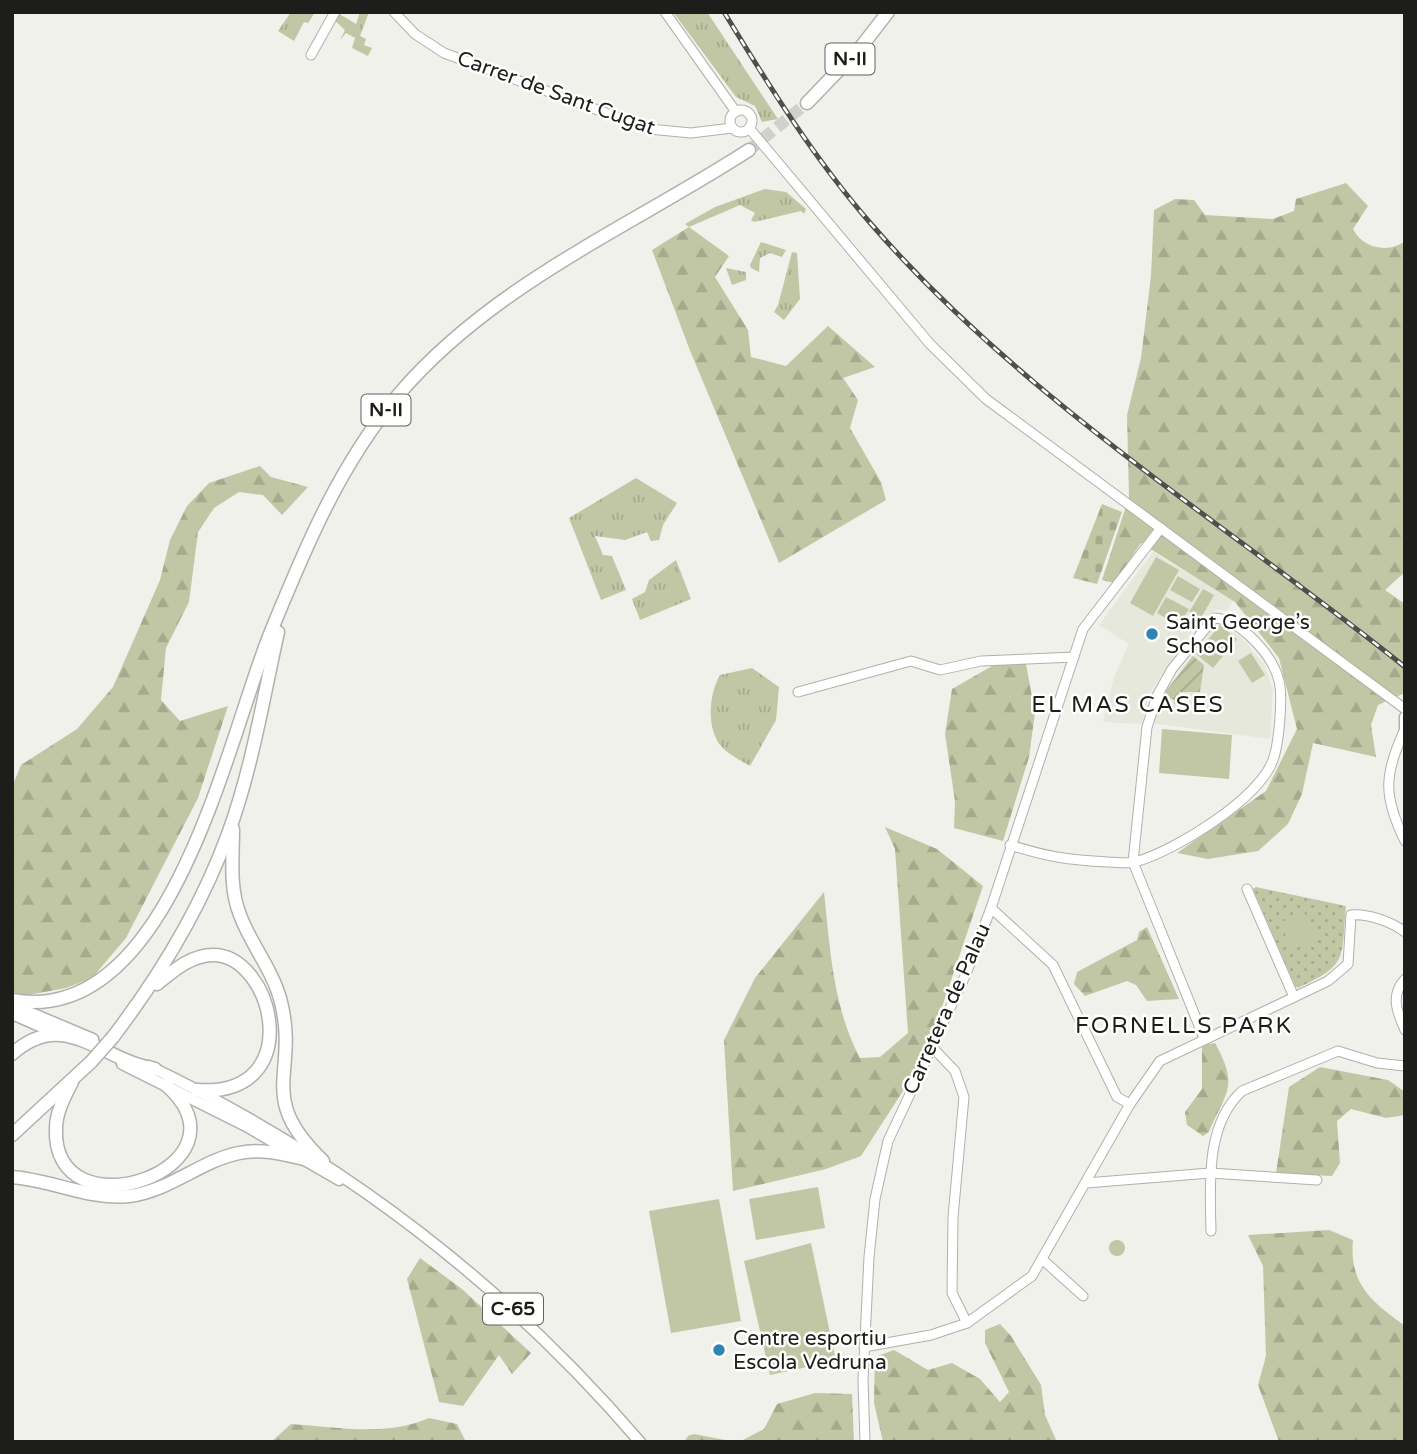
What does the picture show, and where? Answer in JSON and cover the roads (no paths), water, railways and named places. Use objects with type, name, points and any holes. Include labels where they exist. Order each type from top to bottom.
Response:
[{"type":"highway","name":"N-II","points":[[807,103],[861,47],[888,12]]},
{"type":"highway","name":"N-II","points":[[12,1135],[72,1082],[113,1037],[148,990],[199,903],[233,819],[289,591],[327,501],[353,455],[399,394],[442,350],[491,309],[749,150]]},
{"type":"highway","points":[[12,1002],[47,1001],[90,986],[122,963],[152,924],[201,831],[271,630],[289,591]]},
{"type":"highway","points":[[233,819],[233,893],[248,935],[272,978],[284,1013],[284,1106],[294,1132],[323,1161]]},
{"type":"highway","points":[[148,990],[188,961],[214,955],[237,961],[256,981],[263,996],[269,1028],[268,1045],[260,1069],[240,1086],[227,1090],[197,1090]]},
{"type":"highway","points":[[12,1054],[33,1039],[68,1033],[138,1066],[155,1069]]},
{"type":"highway","points":[[72,1082],[55,1126],[59,1155],[65,1165],[84,1179],[110,1185],[129,1184],[159,1174],[184,1151],[190,1128],[186,1111],[166,1085]]},
{"type":"highway","points":[[12,1177],[112,1197],[148,1192],[238,1153],[270,1152],[303,1159]]},
{"type":"main road","points":[[1405,718],[1405,732]]},
{"type":"main road","name":"C-65","points":[[12,1002],[197,1090],[323,1161],[437,1245],[500,1297],[581,1376],[640,1442]]},
{"type":"main road","name":"C-65","points":[[12,1014],[166,1085],[369,1196]]},
{"type":"street","points":[[311,55],[335,12]]},
{"type":"street","name":"Carrer de Sant Cugat","points":[[394,12],[432,48],[649,129],[691,133],[732,128]]},
{"type":"street","points":[[665,12],[736,112],[750,115],[749,128],[930,344],[986,399],[1405,709]]},
{"type":"street","points":[[736,112],[730,119],[732,128],[740,132],[749,128]]},
{"type":"street","name":"Carretera de Palau","points":[[865,1442],[864,1347],[869,1256],[888,1140],[966,974],[991,908],[1083,629],[1161,528]]},
{"type":"street","points":[[1010,845],[1059,860],[1133,862],[1172,845],[1217,818],[1259,785],[1274,759],[1279,721],[1279,681],[1268,657],[1252,639],[1226,618],[1213,618],[1172,670],[1157,696],[1147,727],[1133,862],[1204,1038]]},
{"type":"street","points":[[798,692],[911,661],[940,670],[981,662],[1073,657]]},
{"type":"street","points":[[1405,732],[1390,762],[1387,787],[1391,809],[1405,841]]},
{"type":"street","points":[[1247,889],[1294,997]]},
{"type":"street","points":[[991,908],[1053,965],[1117,1097],[1130,1104]]},
{"type":"street","points":[[864,1347],[931,1335],[967,1323],[1032,1276],[1130,1104],[1160,1061],[1328,981],[1348,964],[1351,915],[1397,926],[1405,932]]},
{"type":"street","points":[[1405,979],[1399,985],[1395,1000],[1405,1030]]},
{"type":"street","points":[[931,1046],[955,1071],[964,1097],[953,1217],[952,1293],[967,1323]]},
{"type":"street","points":[[1211,1231],[1209,1173],[1215,1142],[1229,1103],[1242,1091],[1338,1051],[1377,1063],[1405,1066]]},
{"type":"street","points":[[1086,1183],[1209,1173],[1317,1180]]},
{"type":"street","points":[[1042,1259],[1083,1296]]},
{"type":"tunnel","points":[[749,150],[807,103]]},
{"type":"railway","points":[[724,12],[831,175],[872,225],[931,288],[994,348],[1060,404],[1405,667]]},
{"type":"place","name":"Saint George’s School","points":[[1152,634]]},
{"type":"place","name":"Centre esportiu Escola Vedruna","points":[[719,1350]]},
{"type":"district","name":"EL MAS CASES","points":[[1128,705]]},
{"type":"district","name":"FORNELLS PARK","points":[[1184,1026]]}]
